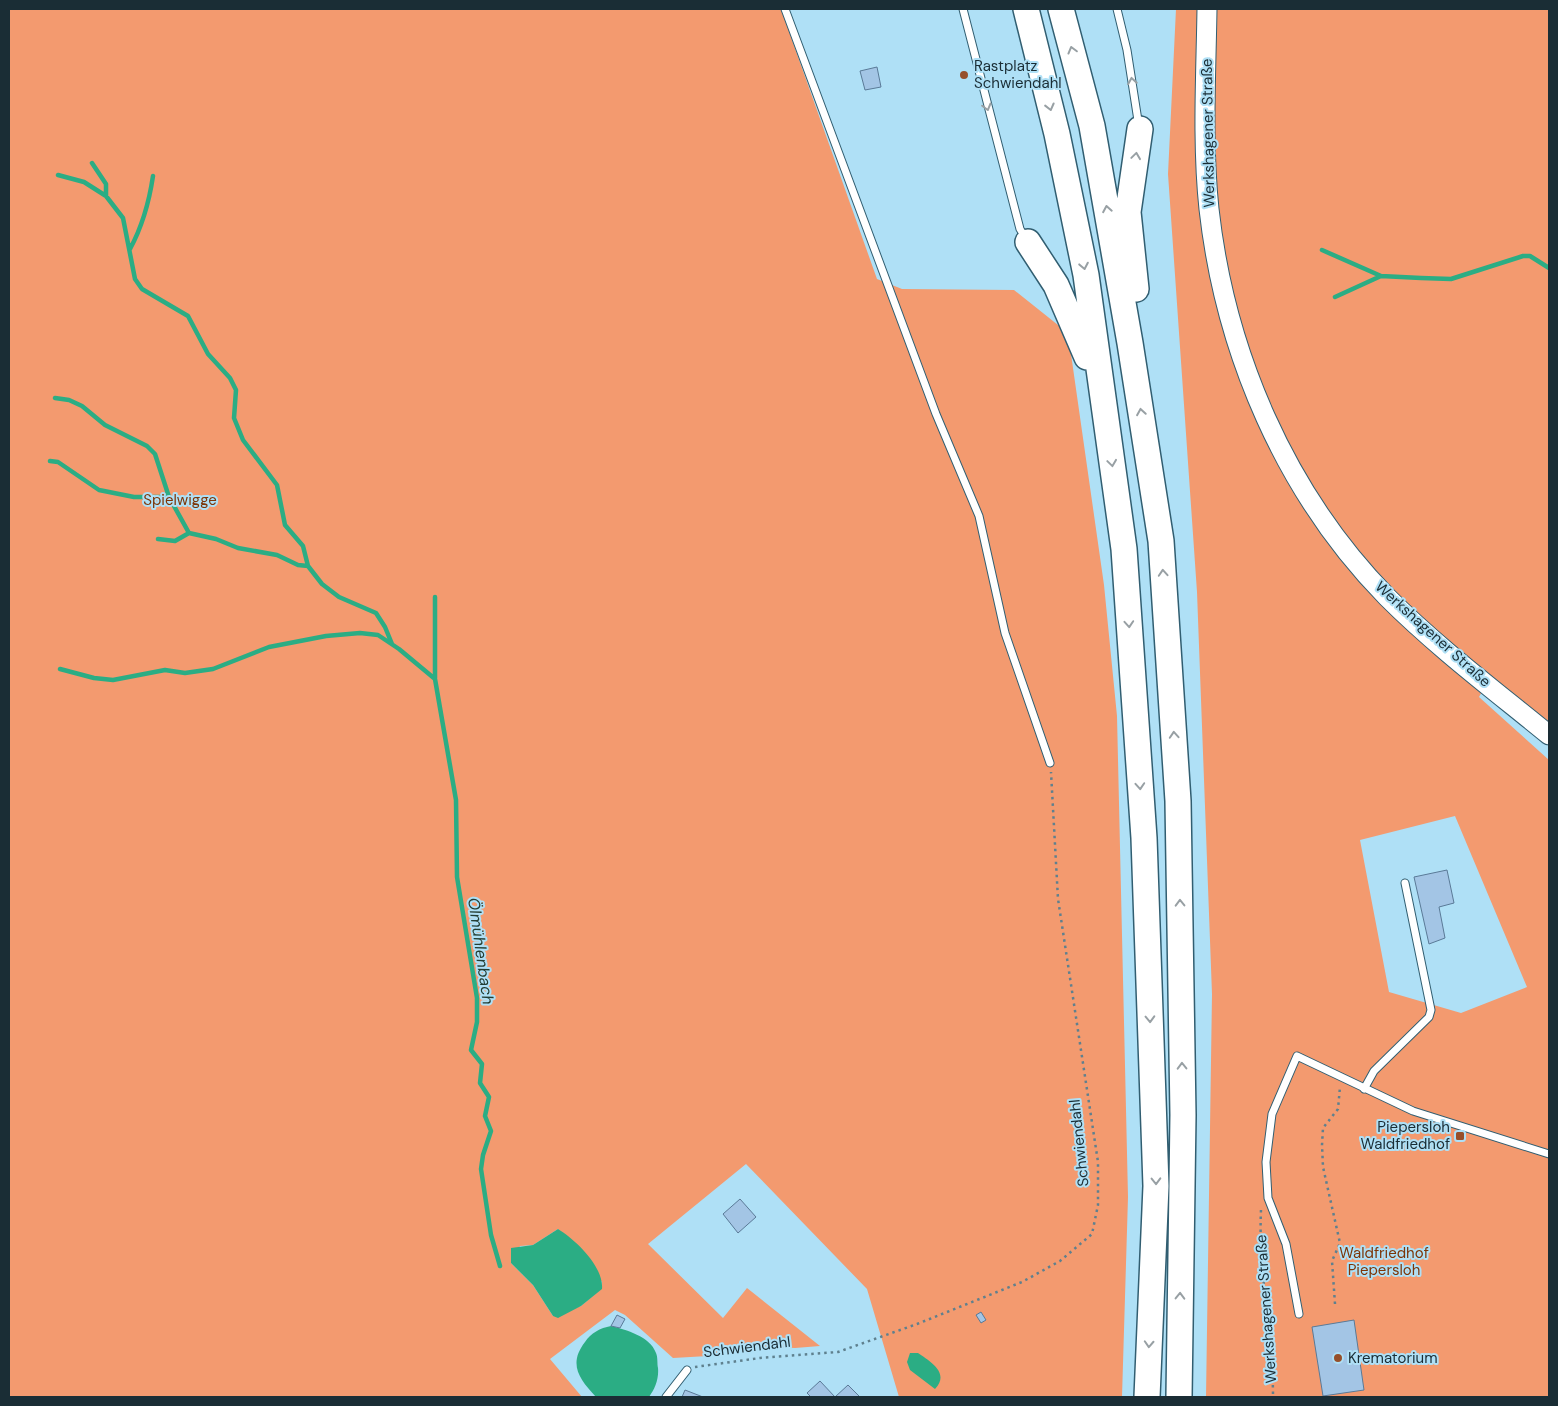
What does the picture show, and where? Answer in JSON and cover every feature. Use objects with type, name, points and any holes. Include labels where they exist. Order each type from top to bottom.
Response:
[{"type":"highway","points":[[1026,9],[1057,134],[1086,275],[1124,549],[1144,838],[1156,1186],[1147,1397]]},
{"type":"highway","points":[[1061,9],[1092,126],[1130,343],[1161,541],[1178,801],[1183,1115],[1179,1397]]},
{"type":"highway","points":[[1130,343],[1137,296],[1128,212],[1140,129]]},
{"type":"highway","points":[[1028,242],[1056,285],[1082,341],[1106,414]]},
{"type":"main road","name":"Werkshagener Straße","points":[[1207,9],[1205,142],[1213,243],[1220,282],[1236,340],[1262,412],[1293,473],[1323,518],[1359,565],[1387,596],[1440,645],[1549,735]]},
{"type":"lane","points":[[785,9],[933,405],[979,516],[1005,633],[1050,763]]},
{"type":"lane","points":[[963,9],[1020,229],[1028,242]]},
{"type":"lane","points":[[1117,9],[1127,50],[1140,129]]},
{"type":"lane","points":[[1364,1089],[1374,1071],[1429,1017],[1431,1010],[1405,883]]},
{"type":"lane","name":"Werkshagener Straße","points":[[1299,1314],[1286,1244],[1268,1198],[1266,1162],[1272,1114],[1297,1056],[1340,1078],[1414,1111],[1549,1154]]},
{"type":"lane","name":"Schwiendahl","points":[[666,1397],[687,1370]]},
{"type":"path","name":"Schwiendahl","points":[[687,1370],[702,1364],[838,1352],[917,1324],[1022,1282],[1060,1261],[1092,1234],[1098,1205],[1098,1162],[1058,899],[1050,763]]},
{"type":"path","points":[[1335,1304],[1332,1261],[1340,1243],[1323,1167],[1322,1145],[1323,1128],[1338,1109],[1340,1078]]},
{"type":"path","name":"Werkshagener Straße","points":[[1262,1201],[1260,1262],[1269,1322],[1273,1397]]},
{"type":"green space","name":"Spielwigge","points":[[9,9],[781,9],[877,279],[902,289],[1014,290],[1068,333],[1104,585],[1117,716],[1128,1197],[1122,1397],[899,1397],[867,1289],[746,1164],[648,1244],[723,1318],[747,1288],[820,1346],[795,1348],[740,1346],[708,1356],[673,1358],[625,1315],[615,1310],[550,1359],[582,1397],[9,1397]],"holes":[[[558,1229],[602,1282],[601,1289],[581,1306],[553,1316],[533,1285],[511,1263],[520,1246],[533,1245]]]},
{"type":"green space","name":"Waldfriedhof Piepersloh","points":[[1176,9],[1549,9],[1549,743],[1484,688],[1479,697],[1549,760],[1549,1397],[1206,1397],[1212,994],[1197,592],[1168,174]],"holes":[[[1455,816],[1527,987],[1461,1013],[1389,992],[1360,840]]]},
{"type":"shaded area","points":[[558,1229],[573,1240],[594,1263],[602,1289],[581,1306],[558,1318],[553,1316],[533,1285],[511,1263],[511,1248],[533,1245]]},
{"type":"shaded area","points":[[611,1326],[643,1338],[653,1347],[657,1356],[658,1376],[655,1387],[649,1397],[596,1397],[581,1377],[577,1364],[580,1350],[587,1339],[593,1334]]},
{"type":"shaded area","points":[[910,1353],[918,1353],[937,1368],[940,1378],[935,1389],[910,1370],[907,1362]]},
{"type":"building","points":[[877,67],[881,87],[865,90],[860,71]]},
{"type":"building","points":[[1447,870],[1454,903],[1439,907],[1445,938],[1429,944],[1414,877]]},
{"type":"building","points":[[740,1199],[756,1217],[738,1233],[723,1214]]},
{"type":"building","points":[[981,1312],[986,1320],[981,1323],[976,1315]]},
{"type":"building","points":[[617,1315],[625,1319],[620,1328],[611,1326]]},
{"type":"building","name":"Krematorium","points":[[1354,1320],[1364,1390],[1323,1396],[1312,1327]]},
{"type":"building","points":[[820,1381],[835,1397],[811,1397],[807,1393]]},
{"type":"building","points":[[848,1385],[860,1397],[835,1397]]},
{"type":"building","points":[[685,1390],[703,1397],[682,1397]]},
{"type":"waterway","points":[[92,163],[106,184],[106,196]]},
{"type":"waterway","points":[[58,175],[84,182],[106,196],[123,218],[135,279],[142,289],[188,316],[208,354],[230,378],[236,390],[234,418],[243,440],[277,485],[285,525],[303,546],[308,566],[322,584],[339,597],[376,613],[385,627],[392,644]]},
{"type":"waterway","points":[[130,249],[145,214],[153,176]]},
{"type":"waterway","points":[[1322,250],[1381,276],[1451,279],[1523,256],[1530,256],[1549,268]]},
{"type":"waterway","points":[[1335,297],[1381,276]]},
{"type":"waterway","points":[[55,398],[69,400],[82,406],[105,425],[147,446],[155,454],[169,497],[189,533],[216,539],[238,548],[277,555],[298,565],[308,566]]},
{"type":"waterway","points":[[50,461],[58,462],[99,490],[134,497],[169,497]]},
{"type":"waterway","points":[[158,539],[175,541],[189,533]]},
{"type":"waterway","points":[[435,597],[435,678]]},
{"type":"waterway","name":"Ölmühlenbach","points":[[60,669],[94,678],[113,680],[165,670],[185,673],[213,669],[269,647],[326,636],[360,633],[378,635],[399,649],[435,679],[456,800],[457,877],[477,998],[477,1022],[471,1050],[482,1064],[480,1083],[489,1097],[485,1116],[491,1131],[483,1155],[481,1169],[491,1235],[500,1266]]},
{"type":"place","name":"Rastplatz Schwiendahl","points":[[964,75]]},
{"type":"place","name":"Piepersloh Waldfriedhof","points":[[1460,1136]]},
{"type":"place","name":"Krematorium","points":[[1338,1358]]}]
